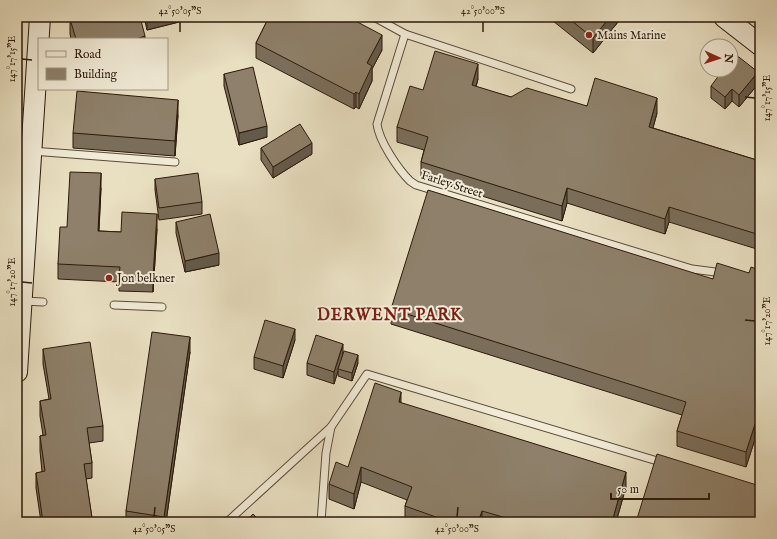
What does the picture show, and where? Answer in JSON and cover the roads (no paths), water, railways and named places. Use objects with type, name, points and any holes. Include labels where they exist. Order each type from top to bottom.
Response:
[{"type":"street","points":[[39,38],[40,17]]},
{"type":"street","points":[[724,17],[760,45]]},
{"type":"street","points":[[17,372],[38,50]]},
{"type":"lane","points":[[374,17],[405,34],[571,89]]},
{"type":"lane","name":"Farley Street","points":[[405,34],[377,124],[378,132],[382,140],[410,182],[692,269],[730,273]]},
{"type":"lane","points":[[32,151],[176,162]]},
{"type":"lane","points":[[21,301],[43,302]]},
{"type":"lane","points":[[114,306],[162,307]]},
{"type":"lane","points":[[227,522],[331,427],[367,374],[671,465]]},
{"type":"lane","points":[[321,522],[326,453],[331,427]]},
{"type":"place","name":"Mains Marine","points":[[589,35]]},
{"type":"place","name":"Jon belkner","points":[[109,278]]},
{"type":"district","name":"DERWENT PARK","points":[[390,314]]}]
